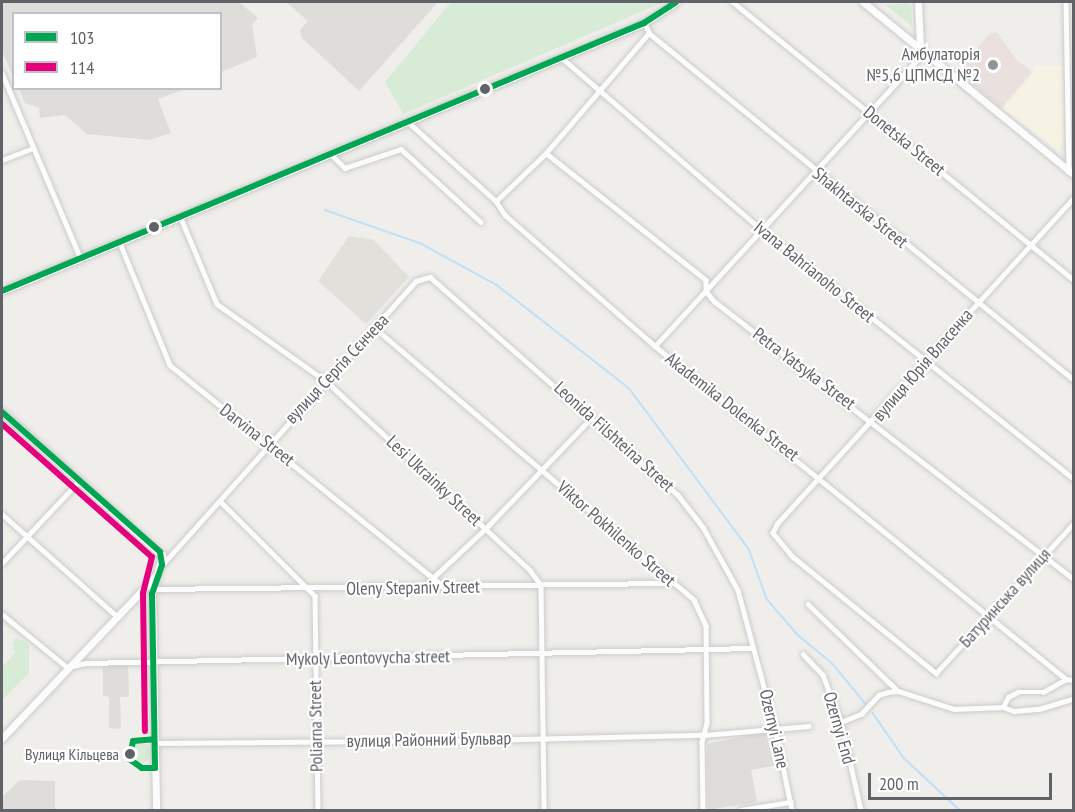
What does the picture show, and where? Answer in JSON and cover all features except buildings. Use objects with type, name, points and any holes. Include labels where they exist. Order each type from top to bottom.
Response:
[{"type":"main road","points":[[2,291],[644,23],[676,2]]},
{"type":"main road","points":[[863,2],[1071,173]]},
{"type":"main road","points":[[918,2],[922,49]]},
{"type":"main road","points":[[2,415],[158,548],[162,565],[152,589],[156,810]]},
{"type":"main road","points":[[2,738],[157,574]]},
{"type":"street","name":"Donetska Street","points":[[734,2],[1074,280]]},
{"type":"street","points":[[1066,2],[1072,70],[1071,173]]},
{"type":"street","points":[[496,201],[546,153],[649,33],[644,23]]},
{"type":"street","name":"Shakhtarska Street","points":[[649,33],[814,171],[1074,380]]},
{"type":"street","points":[[655,346],[869,112],[922,49]]},
{"type":"street","name":"Ivana Bahrianoho Street","points":[[562,58],[761,229],[926,364],[1074,479]]},
{"type":"street","points":[[2,73],[81,259]]},
{"type":"street","name":"Akademika Dolenka Street","points":[[408,122],[496,201],[506,215],[655,346],[991,615],[1066,680]]},
{"type":"street","points":[[2,160],[33,148]]},
{"type":"street","points":[[331,154],[345,168],[401,149],[481,222]]},
{"type":"street","name":"Petra Yatsyka Street","points":[[546,153],[706,280],[706,291],[1074,579]]},
{"type":"street","name":"вулиця Юрія Власенка","points":[[936,673],[792,556],[773,533],[778,522],[926,364],[977,303],[1074,198]]},
{"type":"street","name":"Lesi Ukrainky Street","points":[[180,218],[217,304],[327,382],[486,528],[540,585]]},
{"type":"street","name":"Darvina Street","points":[[120,243],[170,364],[445,588]]},
{"type":"street","name":"Leonida Filshteina Street","points":[[416,281],[430,277],[436,280],[678,495],[703,527],[738,590],[753,648]]},
{"type":"street","name":"вулиця Сергія Сєнчева","points":[[162,565],[221,502],[318,387],[327,382],[376,329],[416,281]]},
{"type":"street","name":"Viktor Pokhilenko Street","points":[[376,329],[694,600],[702,613],[706,650],[707,723],[704,735],[703,810]]},
{"type":"street","points":[[421,588],[433,580],[486,528],[592,417]]},
{"type":"street","points":[[2,563],[79,481]]},
{"type":"street","points":[[221,502],[309,590]]},
{"type":"street","points":[[2,514],[117,616]]},
{"type":"street","name":"Батуринська вулиця","points":[[936,673],[1074,523]]},
{"type":"street","name":"Oleny Stepaniv Street","points":[[152,589],[309,590],[673,584]]},
{"type":"street","points":[[540,585],[544,810]]},
{"type":"street","name":"Poliarna Street","points":[[309,590],[315,596],[318,810]]},
{"type":"street","points":[[808,604],[898,691],[954,709],[1003,707],[1014,711],[1039,709],[1074,698]]},
{"type":"street","points":[[2,614],[67,667]]},
{"type":"street","name":"Mykoly Leontovycha street","points":[[67,667],[86,663],[753,648]]},
{"type":"street","name":"Ozernyi Lane","points":[[753,648],[775,728],[792,810]]},
{"type":"street","name":"Ozernyi End","points":[[803,654],[823,675],[841,722],[861,810]]},
{"type":"street","points":[[1003,707],[1008,697],[1018,692],[1044,692],[1066,680],[1074,680]]},
{"type":"street","points":[[841,722],[861,714],[879,695],[898,691]]},
{"type":"street","name":"вулиця Районний Бульвар","points":[[154,742],[704,735],[809,726]]},
{"type":"street","points":[[740,810],[790,802]]},
{"type":"shaded area","points":[[2,2],[239,2],[258,18],[252,24],[257,57],[222,72],[222,12],[12,12],[12,75],[2,51]]},
{"type":"shaded area","points":[[286,2],[438,2],[359,91],[302,38],[300,30],[308,21]]},
{"type":"shaded area","name":"Амбулаторія №5,6 ЦПМСД №2","points":[[997,32],[1016,59],[1032,72],[1001,108],[958,72],[989,34]]},
{"type":"shaded area","points":[[1034,66],[1063,66],[1065,140],[1057,150],[1003,109],[1033,74]]},
{"type":"shaded area","points":[[19,90],[183,90],[158,99],[171,133],[149,140],[87,134],[65,115],[40,118],[39,108],[25,103]]},
{"type":"shaded area","points":[[349,236],[374,240],[409,277],[366,324],[318,281]]},
{"type":"shaded area","points":[[103,666],[128,666],[129,697],[120,697],[121,729],[109,728],[109,697],[103,696]]},
{"type":"shaded area","points":[[770,731],[779,765],[751,770],[757,802],[708,810],[707,744]]},
{"type":"shaded area","points":[[20,780],[55,781],[55,810],[2,810],[2,797]]},
{"type":"green space","points":[[451,2],[664,2],[403,114],[385,82]]},
{"type":"green space","points":[[907,3],[911,7],[912,26],[885,5]]},
{"type":"green space","points":[[16,638],[29,644],[29,673],[2,700],[2,667],[15,653],[12,644]]},
{"type":"green space","points":[[141,743],[148,746],[151,753],[148,760],[141,763],[134,760],[131,753],[134,746]]},
{"type":"waterway","points":[[325,210],[420,243],[497,285],[629,388],[749,549],[767,599],[798,635],[832,663],[866,704]]},
{"type":"waterway","points":[[873,713],[904,758],[960,810]]},
{"type":"transit line","name":"103","points":[[2,291],[644,23],[676,2]]},
{"type":"transit line","name":"103","points":[[2,412],[160,552],[162,565],[152,594],[155,768],[142,768],[129,759],[133,741],[154,739]]},
{"type":"transit line","name":"114","points":[[2,424],[152,557],[143,593],[145,731]]},
{"type":"place","name":"Амбулаторія №5,6 ЦПМСД №2","points":[[993,65]]},
{"type":"place","name":"Вулиця Кільцева","points":[[130,754]]}]
